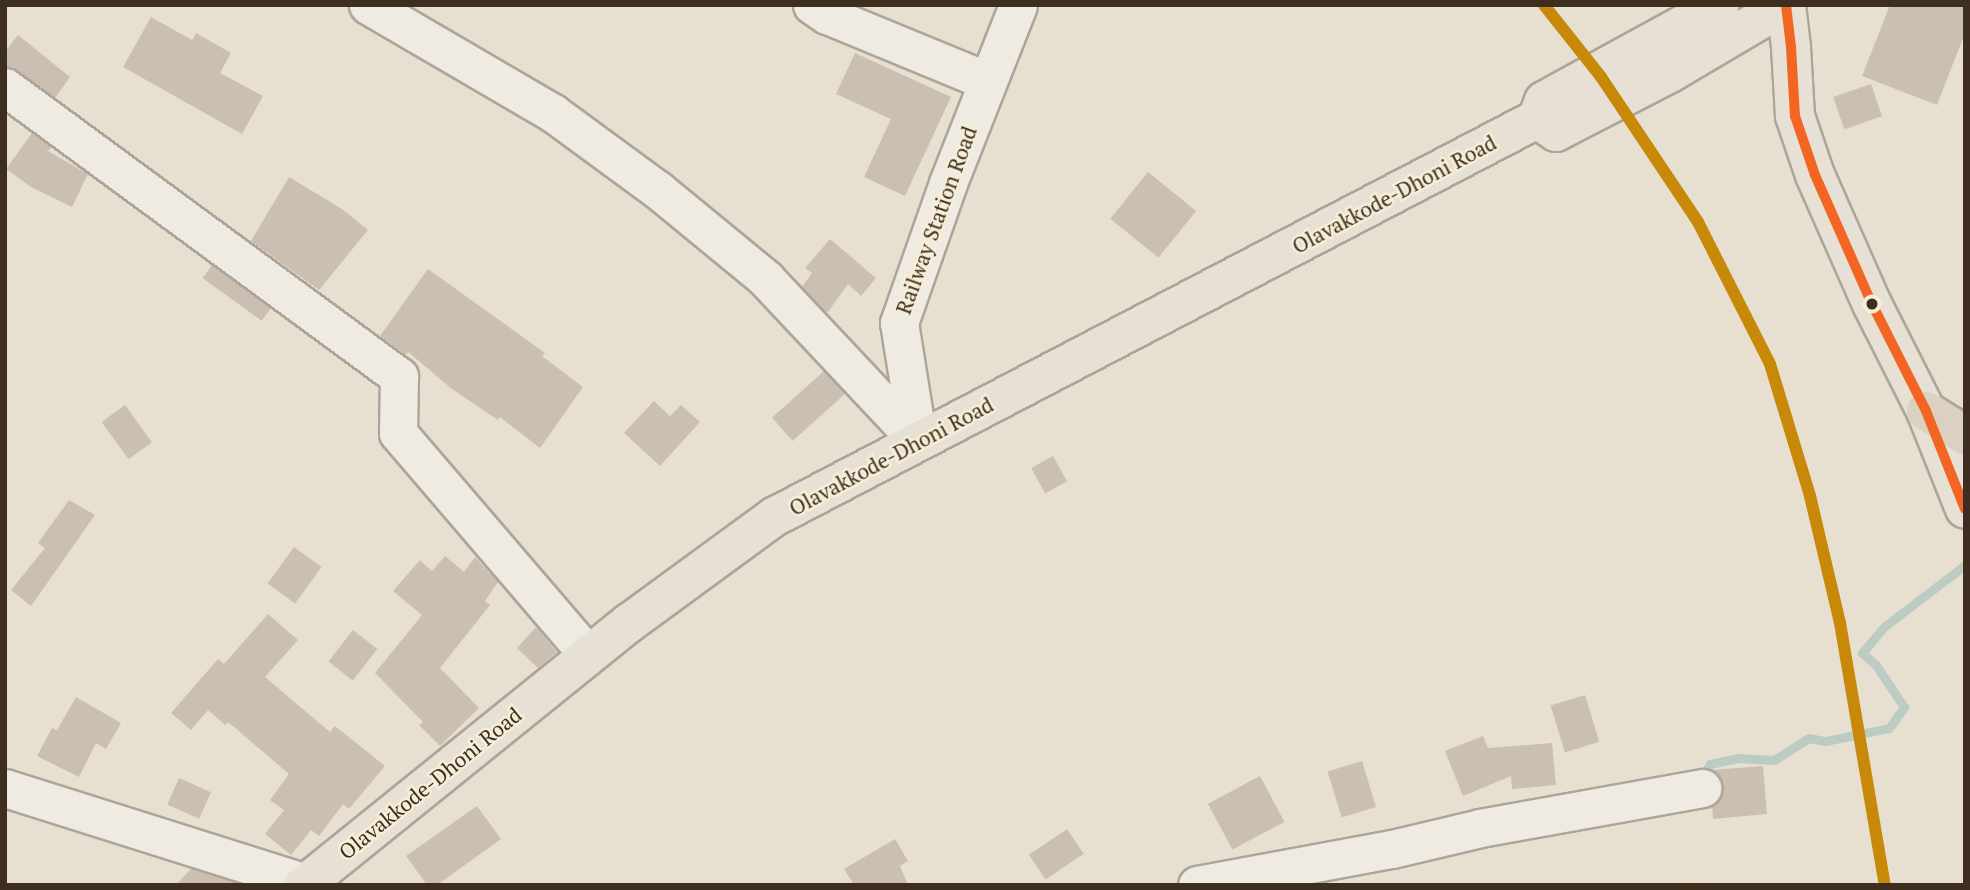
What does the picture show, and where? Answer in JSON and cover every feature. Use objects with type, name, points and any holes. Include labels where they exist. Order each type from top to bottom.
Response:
[{"type":"highway","points":[[1926,411],[1965,435]]},
{"type":"main road","name":"Olavakkode-Dhoni Road","points":[[305,884],[588,656],[774,517],[1537,119],[1544,101],[1719,5]]},
{"type":"main road","points":[[1537,119],[1556,132],[1670,74],[1785,5],[1795,116],[1815,175],[1872,304],[1926,411],[1965,509]]},
{"type":"street","points":[[368,5],[553,113],[658,190],[765,278],[918,441]]},
{"type":"street","points":[[812,5],[827,15],[987,81]]},
{"type":"street","name":"Railway Station Road","points":[[918,441],[899,323],[987,81],[1018,5]]},
{"type":"street","points":[[5,87],[400,376],[398,433],[588,656]]},
{"type":"street","points":[[5,788],[305,884]]},
{"type":"street","points":[[1197,885],[1392,849],[1480,828],[1702,788]]},
{"type":"shaded area","points":[[1682,880],[1731,883],[1733,885],[1674,885]]},
{"type":"building","points":[[1890,5],[1965,5],[1965,33],[1937,105],[1862,76]]},
{"type":"building","points":[[151,17],[192,40],[196,33],[231,53],[220,73],[263,96],[242,134],[123,67]]},
{"type":"building","points":[[18,35],[70,77],[55,98],[17,70],[5,66],[5,52]]},
{"type":"building","points":[[855,53],[951,97],[905,196],[864,177],[891,119],[836,94]]},
{"type":"building","points":[[1871,84],[1882,116],[1844,129],[1833,97]]},
{"type":"building","points":[[32,133],[51,147],[48,151],[88,174],[72,207],[31,187],[6,169]]},
{"type":"building","points":[[1148,172],[1196,211],[1158,258],[1110,219]]},
{"type":"building","points":[[289,177],[342,209],[368,230],[319,290],[251,241]]},
{"type":"building","points":[[830,239],[876,278],[861,296],[848,284],[827,313],[802,287],[812,273],[805,268]]},
{"type":"building","points":[[212,265],[271,308],[262,321],[203,278]]},
{"type":"building","points":[[428,269],[545,353],[542,356],[583,387],[540,448],[500,417],[498,420],[452,389],[408,352],[406,355],[380,336]]},
{"type":"building","points":[[824,371],[845,394],[793,441],[772,418]]},
{"type":"building","points":[[654,401],[670,416],[681,405],[700,422],[660,466],[624,433]]},
{"type":"building","points":[[125,405],[152,442],[129,459],[102,422]]},
{"type":"building","points":[[1053,456],[1067,481],[1045,493],[1031,468]]},
{"type":"building","points":[[69,500],[95,515],[31,606],[11,590],[45,548],[38,543]]},
{"type":"building","points":[[294,547],[322,567],[295,603],[268,583]]},
{"type":"building","points":[[445,556],[464,572],[475,557],[498,582],[485,601],[490,605],[440,668],[479,708],[440,746],[419,725],[423,722],[375,673],[422,615],[393,591],[420,560],[432,571]]},
{"type":"building","points":[[268,614],[298,640],[265,677],[330,732],[335,726],[385,766],[349,809],[343,804],[319,836],[311,830],[291,855],[265,834],[284,810],[270,800],[289,774],[228,722],[225,725],[208,710],[191,730],[171,713],[218,659],[224,664]]},
{"type":"building","points":[[536,627],[557,652],[538,668],[517,648]]},
{"type":"building","points":[[353,630],[377,649],[353,681],[328,662]]},
{"type":"building","points":[[1585,695],[1599,742],[1565,752],[1551,706]]},
{"type":"building","points":[[76,697],[121,723],[106,749],[96,743],[79,777],[37,756],[52,728],[57,730]]},
{"type":"building","points":[[1483,736],[1488,748],[1552,743],[1556,785],[1512,789],[1511,776],[1463,796],[1445,751]]},
{"type":"building","points":[[1362,761],[1376,807],[1342,817],[1328,772]]},
{"type":"building","points":[[1763,766],[1767,814],[1713,819],[1712,806],[1721,796],[1723,785],[1712,770]]},
{"type":"building","points":[[1260,776],[1284,822],[1232,850],[1208,804]]},
{"type":"building","points":[[179,778],[211,792],[199,819],[167,804]]},
{"type":"building","points":[[477,806],[501,839],[437,885],[427,885],[406,856]]},
{"type":"building","points":[[1067,829],[1084,854],[1046,880],[1029,855]]},
{"type":"building","points":[[895,839],[908,861],[900,866],[908,885],[854,885],[844,869]]},
{"type":"building","points":[[191,869],[237,883],[239,885],[176,885]]},
{"type":"waterway","points":[[1701,778],[1710,764],[1738,758],[1774,760],[1809,738],[1825,741],[1889,728],[1904,707],[1876,665],[1862,653],[1885,626],[1965,565]]},
{"type":"transit line","points":[[1544,5],[1601,77],[1698,222],[1770,364],[1810,496],[1840,623],[1885,885]]},
{"type":"transit line","points":[[1786,5],[1795,116],[1815,175],[1872,304],[1926,411],[1965,509]]}]
